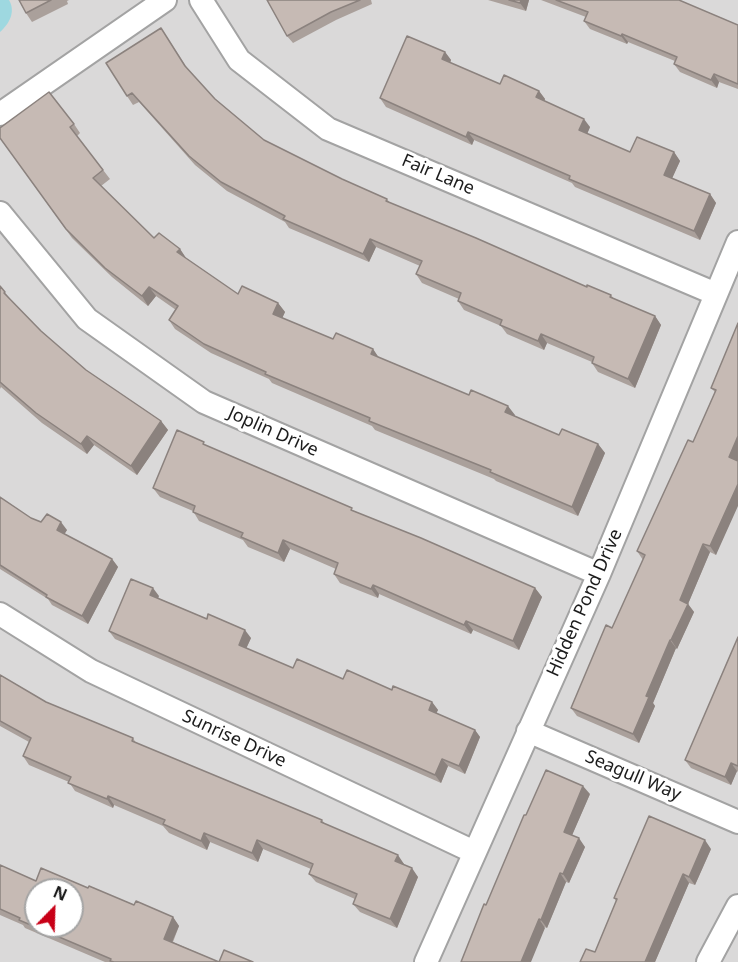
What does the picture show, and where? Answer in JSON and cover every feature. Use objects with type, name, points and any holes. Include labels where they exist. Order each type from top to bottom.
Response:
[{"type":"street","points":[[0,114],[165,0]]},
{"type":"street","name":"Fair Lane","points":[[201,0],[239,60],[328,129],[716,294]]},
{"type":"street","name":"Joplin Drive","points":[[0,213],[87,319],[204,402],[599,574]]},
{"type":"street","name":"Hidden Pond Drive","points":[[426,962],[599,574],[738,242]]},
{"type":"street","name":"Sunrise Drive","points":[[0,614],[91,671],[474,852]]},
{"type":"street","name":"Seagull Way","points":[[528,731],[738,822]]},
{"type":"street","points":[[708,962],[738,906]]},
{"type":"shaded area","points":[[0,0],[738,0],[738,962],[0,962]]},
{"type":"water","points":[[0,0],[9,0],[12,13],[9,22],[0,32]]},
{"type":"building","points":[[19,0],[51,0],[26,13]]},
{"type":"building","points":[[267,0],[360,0],[331,12],[287,36]]},
{"type":"building","points":[[556,0],[679,0],[738,25],[738,84],[714,74],[711,80],[674,64],[677,57],[584,21],[588,12]]},
{"type":"building","points":[[161,28],[185,66],[215,99],[264,140],[387,199],[386,201],[587,287],[587,285],[611,295],[610,297],[655,316],[628,379],[592,363],[594,357],[541,334],[538,341],[500,325],[502,320],[458,301],[461,293],[416,274],[422,261],[370,239],[363,254],[283,219],[285,216],[221,182],[189,156],[132,93],[127,96],[106,63]]},
{"type":"building","points":[[407,36],[445,52],[442,59],[500,84],[504,75],[539,91],[536,97],[584,119],[579,130],[630,152],[637,137],[674,152],[664,175],[710,194],[694,231],[569,179],[570,176],[468,132],[466,137],[380,98]]},
{"type":"building","points":[[49,92],[74,124],[70,127],[103,170],[93,178],[154,238],[159,233],[180,249],[177,252],[238,294],[242,286],[278,303],[273,314],[333,339],[336,333],[373,349],[371,354],[469,395],[471,390],[508,406],[505,412],[559,435],[562,429],[598,444],[572,507],[265,374],[266,372],[204,344],[169,320],[178,306],[149,287],[142,296],[105,268],[66,229],[0,138],[0,128]]},
{"type":"building","points":[[0,286],[41,331],[86,370],[161,421],[131,466],[87,436],[81,444],[36,413],[0,382]]},
{"type":"building","points":[[738,323],[738,436],[729,457],[738,461],[738,484],[710,546],[703,544],[680,600],[688,604],[646,696],[649,697],[633,734],[571,708],[606,625],[612,628],[645,555],[637,551],[688,440],[693,442],[716,390],[711,388]]},
{"type":"building","points":[[177,430],[204,442],[203,444],[352,508],[351,510],[535,588],[513,641],[466,621],[464,625],[373,585],[371,589],[334,574],[338,563],[283,540],[278,553],[241,537],[243,533],[193,512],[195,506],[153,488]]},
{"type":"building","points":[[0,497],[41,522],[47,514],[61,522],[57,530],[112,559],[82,616],[46,597],[47,595],[0,565]]},
{"type":"building","points":[[131,579],[153,588],[150,595],[207,619],[208,614],[245,630],[239,645],[293,668],[297,659],[343,679],[347,670],[392,690],[393,686],[432,702],[429,710],[475,730],[459,766],[442,759],[435,775],[109,631]]},
{"type":"building","points":[[738,637],[738,766],[731,763],[725,777],[685,760]]},
{"type":"building","points":[[0,675],[46,702],[133,738],[132,741],[322,820],[321,822],[398,855],[395,861],[412,868],[390,919],[353,904],[357,894],[309,874],[313,864],[257,840],[252,853],[204,833],[201,841],[163,824],[165,820],[108,796],[107,799],[68,783],[71,777],[23,756],[31,738],[0,721]]},
{"type":"building","points":[[546,770],[583,786],[564,832],[579,838],[563,874],[560,873],[521,962],[461,962],[484,904],[486,905],[524,815]]},
{"type":"building","points":[[649,816],[705,840],[689,877],[683,874],[645,962],[580,962],[586,949],[595,952],[617,899],[614,898]]},
{"type":"building","points":[[0,865],[29,878],[24,878],[24,922],[19,920],[20,918],[0,909]]},
{"type":"building","points":[[41,868],[64,878],[37,878]]},
{"type":"building","points":[[84,886],[88,888],[89,886],[134,905],[136,901],[173,917],[164,939],[219,962],[114,962],[110,961],[111,959],[61,938],[84,938]]},
{"type":"building","points":[[224,950],[253,962],[219,962]]}]
